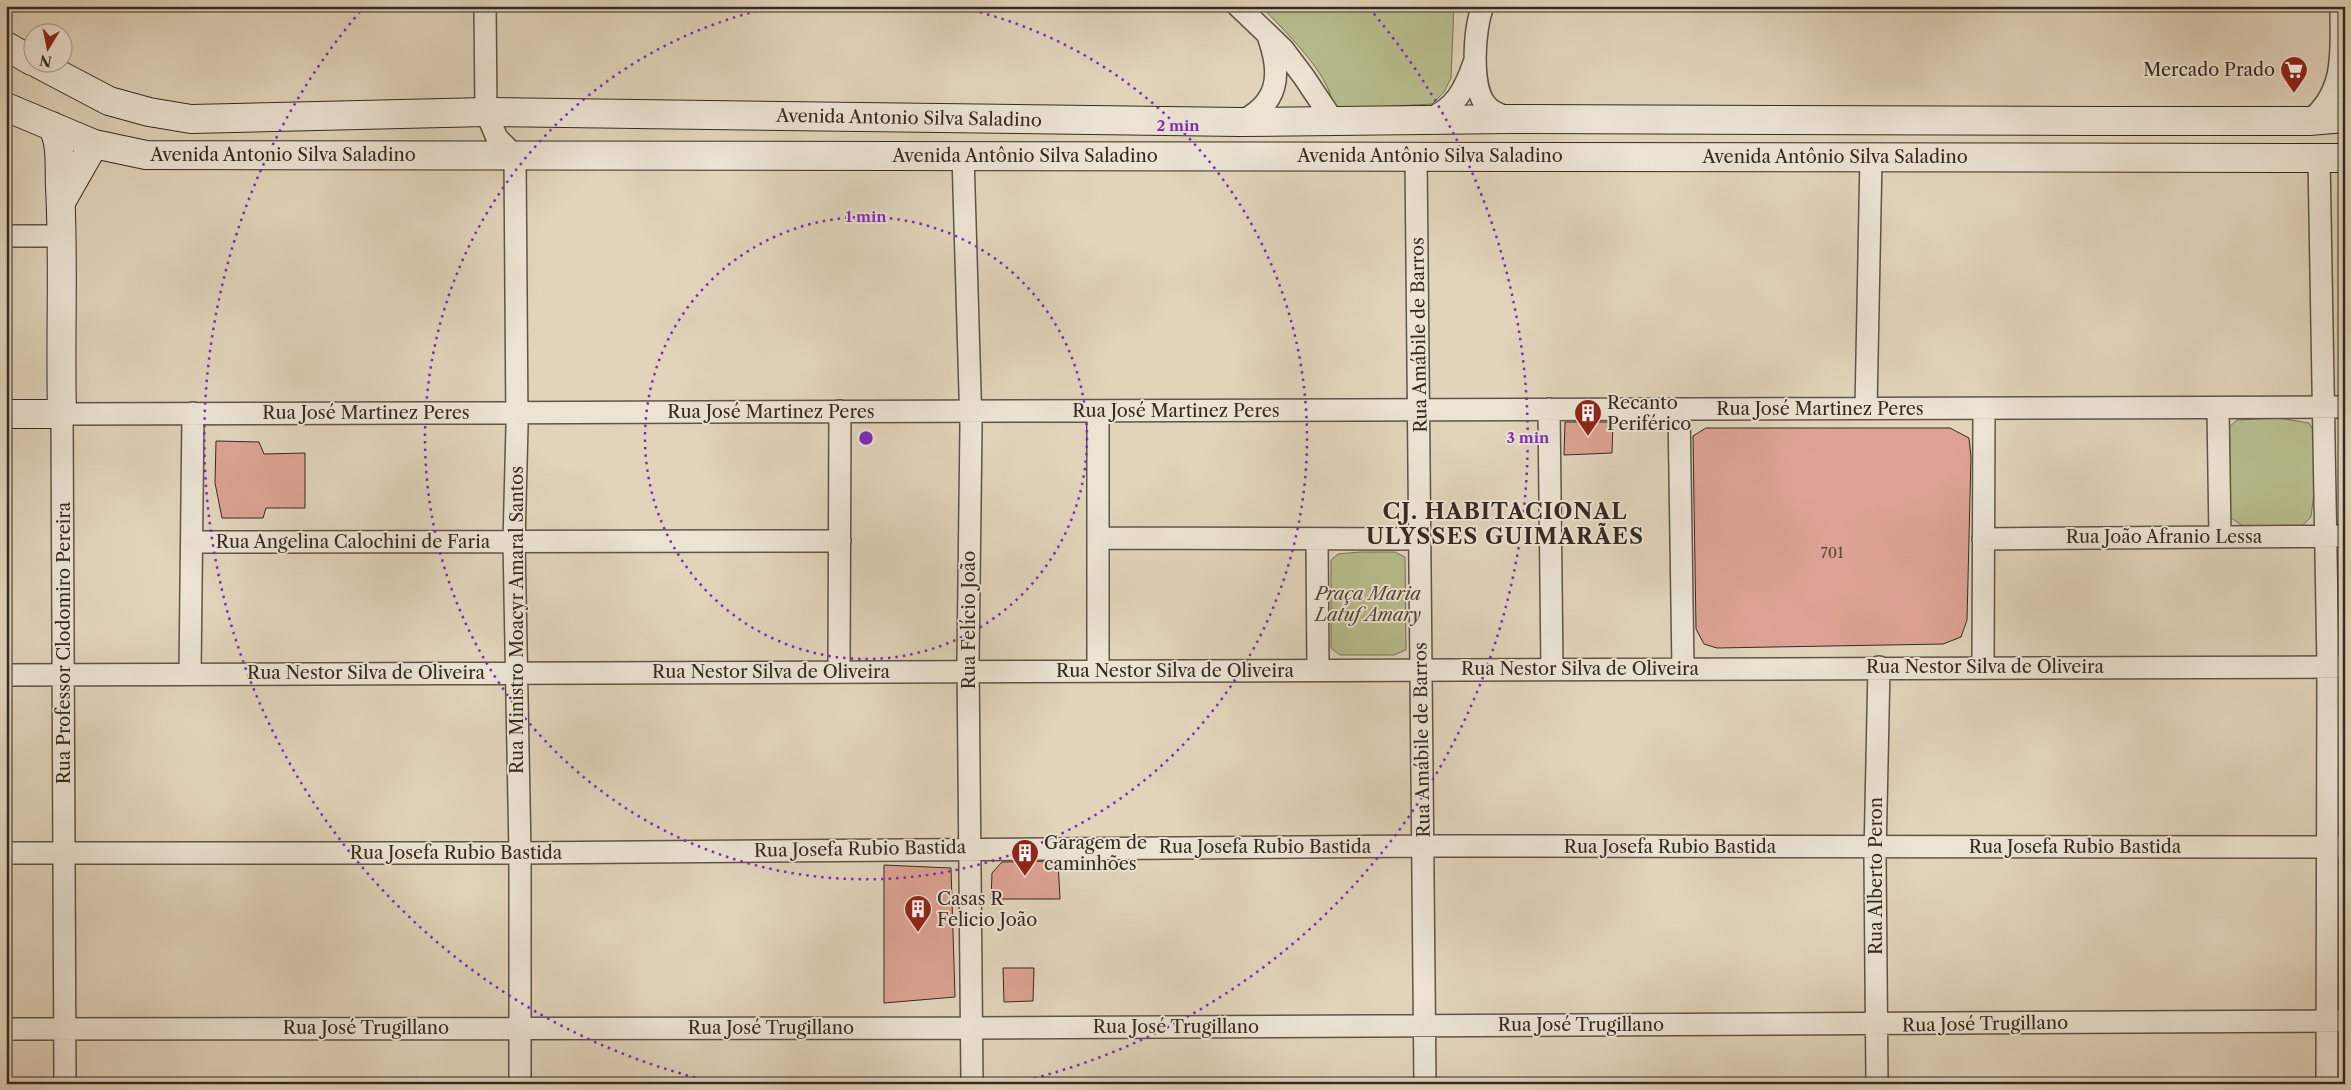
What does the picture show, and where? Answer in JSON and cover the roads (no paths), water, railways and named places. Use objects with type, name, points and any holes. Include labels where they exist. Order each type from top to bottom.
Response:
[{"type":"main road","name":"Avenida Antonio Silva Saladino","points":[[6,46],[22,55]]},
{"type":"main road","name":"Avenida Antonio Silva Saladino","points":[[53,72],[109,101],[149,112],[191,119],[486,112],[1240,122],[1332,119]]},
{"type":"main road","name":"Avenida Antonio Silva Saladino","points":[[6,107],[94,144],[146,155],[515,156]]},
{"type":"main road","name":"Avenida Antônio Silva Saladino","points":[[1332,119],[2309,121],[2345,118]]},
{"type":"main road","points":[[963,156],[966,148],[972,143],[994,133],[1153,121]]},
{"type":"main road","name":"Rua Professor Clodomiro Pereira","points":[[52,126],[56,134],[61,202],[62,414]]},
{"type":"main road","name":"Rua Professor Clodomiro Pereira","points":[[61,202],[94,144]]},
{"type":"main road","name":"Avenida Antônio Silva Saladino","points":[[515,156],[2332,158]]},
{"type":"main road","name":"Rua José Martinez Peres","points":[[6,414],[62,414]]},
{"type":"street","points":[[485,6],[486,112],[497,138],[515,156]]},
{"type":"street","points":[[1238,6],[1282,49],[1299,70],[1332,119]]},
{"type":"street","points":[[1483,6],[1477,19],[1475,60],[1477,83],[1484,104],[1491,110],[1512,118]]},
{"type":"street","points":[[2309,121],[2325,106],[2342,75],[2342,6]]},
{"type":"street","points":[[1240,122],[1262,108],[1269,100],[1274,86],[1277,70],[1268,36]]},
{"type":"street","points":[[1428,119],[1441,114],[1461,95],[1475,60]]},
{"type":"street","name":"Rua Ministro Moacyr Amaral Santos","points":[[515,156],[517,413],[514,542],[520,853],[520,1084]]},
{"type":"street","name":"Rua Felício João","points":[[963,156],[970,411],[969,672],[972,1084]]},
{"type":"street","name":"Rua Amábile de Barros","points":[[1416,156],[1420,410],[1425,1084]]},
{"type":"street","points":[[1866,408],[1870,157]]},
{"type":"street","points":[[2327,1084],[2336,1021],[2337,847],[2332,158]]},
{"type":"street","points":[[6,236],[61,236]]},
{"type":"street","name":"Rua José Martinez Peres","points":[[62,414],[2335,407]]},
{"type":"street","points":[[2218,408],[2220,537]]},
{"type":"street","points":[[1550,409],[1552,669]]},
{"type":"street","points":[[1679,409],[1683,668]]},
{"type":"street","points":[[1983,668],[1984,409]]},
{"type":"street","points":[[839,671],[840,411]]},
{"type":"street","points":[[1098,411],[1098,670]]},
{"type":"street","points":[[190,674],[193,413]]},
{"type":"street","name":"Rua Professor Clodomiro Pereira","points":[[62,414],[65,1084]]},
{"type":"street","name":"Rua João Afranio Lessa","points":[[1983,539],[2336,536]]},
{"type":"street","points":[[1099,538],[1420,539]]},
{"type":"street","points":[[1317,539],[1318,670]]},
{"type":"street","name":"Rua Angelina Calochini de Faria","points":[[192,542],[840,541]]},
{"type":"street","name":"Rua Nestor Silva de Oliveira","points":[[6,675],[1879,667],[2336,667]]},
{"type":"street","name":"Rua Alberto Peron","points":[[1877,1084],[1875,848],[1879,667]]},
{"type":"street","name":"Rua Josefa Rubio Bastida","points":[[6,853],[520,853],[970,848],[1423,846],[1875,848],[2337,847]]},
{"type":"street","name":"Rua José Trugillano","points":[[6,1029],[1877,1025],[2336,1021]]},
{"type":"place","name":"Mercado Prado","points":[[2294,94]]},
{"type":"place","name":"Recanto Periférico","points":[[1588,437]]},
{"type":"place","name":"Garagem de caminhões","points":[[1025,877]]},
{"type":"place","name":"Casas R Felicio João","points":[[918,933]]},
{"type":"district","name":"CJ. HABITACIONAL ULYSSES GUIMARÃES","points":[[1505,524]]},
{"type":"park label","name":"Praça Maria Latuf Amary","points":[[1368,604]]}]
